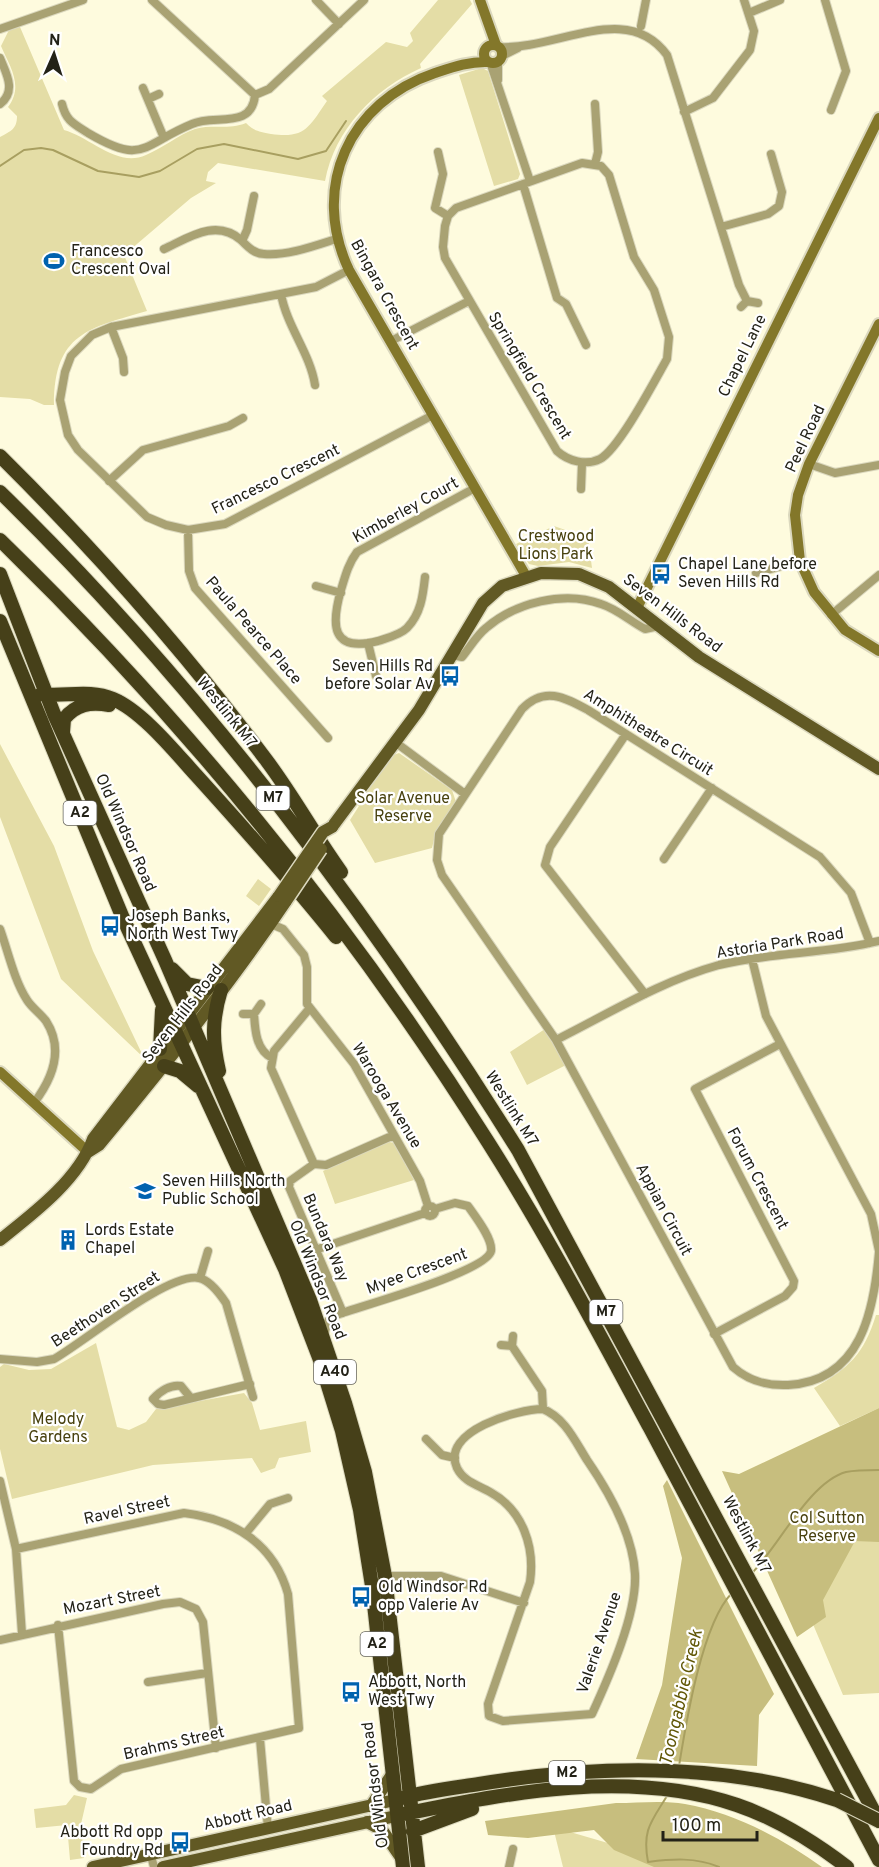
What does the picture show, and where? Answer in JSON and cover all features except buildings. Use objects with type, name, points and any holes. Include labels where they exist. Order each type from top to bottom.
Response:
[{"type":"highway","points":[[0,456],[90,548],[165,633],[261,752],[433,1009],[462,1060]]},
{"type":"highway","name":"Westlink M7","points":[[0,492],[63,554],[153,651],[306,839],[394,959],[462,1060],[518,1150],[879,1821]]},
{"type":"highway","name":"Westlink M7","points":[[0,540],[39,577],[165,713],[244,804],[322,903],[441,1070],[548,1240],[879,1860]]},
{"type":"highway","name":"Old Windsor Road","points":[[0,574],[64,736],[165,960],[310,1300],[323,1336],[365,1472],[378,1578],[411,1796],[418,1867]]},
{"type":"highway","name":"Old Windsor Road","points":[[0,621],[123,916],[285,1269],[320,1360],[342,1431],[378,1578],[391,1776],[402,1863]]},
{"type":"highway","points":[[21,674],[30,690],[47,695],[85,693],[112,699],[128,708],[172,749],[260,845],[384,997],[394,1004]]},
{"type":"highway","points":[[64,736],[63,722],[75,708],[87,704],[102,704],[129,714],[172,749]]},
{"type":"highway","points":[[165,960],[183,981],[192,987],[207,988]]},
{"type":"highway","points":[[221,990],[214,1013],[212,1036],[226,1102]]},
{"type":"highway","points":[[159,993],[163,1019],[160,1050]]},
{"type":"highway","points":[[164,1066],[189,1077],[204,1092]]},
{"type":"highway","name":"M2","points":[[411,1796],[527,1777],[645,1772],[710,1775],[784,1785],[837,1800],[879,1821]]},
{"type":"highway","name":"M2","points":[[411,1813],[546,1791],[639,1787],[704,1795],[736,1805],[787,1827],[847,1867]]},
{"type":"highway","name":"Abbott Road","points":[[394,1800],[411,1796]]},
{"type":"highway","name":"M2","points":[[413,1831],[469,1811],[483,1800]]},
{"type":"highway","points":[[396,1816],[411,1813]]},
{"type":"main road","name":"Seven Hills Road","points":[[0,1240],[50,1197],[88,1152],[99,1145],[164,1066],[187,1014],[329,837],[332,826],[419,710],[483,603],[502,586],[526,576],[557,572],[589,577],[609,587],[699,657],[878,764]]},
{"type":"main road","name":"Seven Hills Road","points":[[88,1152],[93,1139],[160,1050],[193,1028],[272,924],[280,900]]},
{"type":"main road","points":[[256,927],[272,924]]},
{"type":"main road","points":[[371,1806],[391,1776]]},
{"type":"main road","name":"Abbott Road","points":[[93,1867],[153,1861],[268,1829],[394,1800]]},
{"type":"main road","name":"Abbott Road","points":[[163,1867],[396,1816]]},
{"type":"main road","points":[[367,1822],[382,1830],[402,1863]]},
{"type":"street","points":[[0,29],[82,0]]},
{"type":"street","points":[[152,0],[255,94]]},
{"type":"street","points":[[316,0],[339,24]]},
{"type":"street","points":[[255,94],[269,89],[364,0]]},
{"type":"street","points":[[480,0],[487,22],[498,82],[557,298],[566,304],[586,345]]},
{"type":"street","points":[[641,26],[646,0]]},
{"type":"street","points":[[684,112],[713,98],[750,50],[754,31],[744,0]]},
{"type":"street","points":[[749,13],[780,0]]},
{"type":"street","points":[[825,0],[846,71],[831,110]]},
{"type":"street","name":"Bingara Crescent","points":[[526,576],[349,270],[336,239],[332,199],[343,154],[354,135],[369,116],[400,88],[418,79],[600,21]]},
{"type":"street","points":[[632,22],[656,38],[667,55],[739,285],[747,301]]},
{"type":"street","points":[[0,58],[10,87],[8,95],[0,104]]},
{"type":"street","points":[[143,88],[164,138]]},
{"type":"street","points":[[148,99],[159,94]]},
{"type":"street","points":[[62,104],[65,116],[74,125],[122,150],[140,151],[198,122],[235,120],[250,110],[255,94]]},
{"type":"street","points":[[595,104],[597,152],[595,164]]},
{"type":"street","name":"Chapel Lane","points":[[637,608],[879,118]]},
{"type":"street","points":[[438,152],[443,174],[435,208],[448,216],[456,208],[470,202],[582,164],[595,164],[605,170],[611,180],[634,256],[654,290],[670,347],[667,359],[614,447],[600,459],[582,462],[581,489]]},
{"type":"street","points":[[721,227],[768,214],[780,206],[783,192],[771,154]]},
{"type":"street","points":[[242,241],[247,230],[254,196]]},
{"type":"street","name":"Springfield Crescent","points":[[448,216],[443,237],[445,258],[557,451],[563,456],[582,462]]},
{"type":"street","points":[[164,249],[203,231],[223,231],[242,241],[254,251],[263,254],[295,250],[336,239]]},
{"type":"street","name":"Francesco Crescent","points":[[349,270],[316,287],[111,327],[92,335],[71,356],[65,372],[60,400],[68,435],[78,450],[147,517],[165,525],[188,530],[225,524],[434,415]]},
{"type":"street","points":[[281,294],[286,317],[313,370],[315,386]]},
{"type":"street","points":[[391,341],[469,301]]},
{"type":"street","points":[[747,301],[758,303]]},
{"type":"street","points":[[741,308],[747,301]]},
{"type":"street","name":"Peel Road","points":[[879,324],[809,464],[798,495],[795,515],[800,561],[814,592],[845,630],[879,651]]},
{"type":"street","points":[[111,327],[123,358],[124,372]]},
{"type":"street","points":[[109,481],[143,450],[230,426],[243,418]]},
{"type":"street","points":[[809,464],[835,473],[879,465]]},
{"type":"street","name":"Kimberley Court","points":[[368,643],[348,642],[340,637],[334,626],[340,593],[351,560],[357,552],[475,488]]},
{"type":"street","name":"Paula Pearce Place","points":[[188,530],[189,571],[195,588],[328,738]]},
{"type":"street","points":[[756,573],[800,561]]},
{"type":"street","points":[[831,615],[879,575]]},
{"type":"street","points":[[376,676],[368,643],[406,629],[422,604],[425,577]]},
{"type":"street","points":[[316,586],[340,593]]},
{"type":"street","points":[[453,655],[462,657],[484,628],[503,616],[552,599],[572,598],[600,603],[645,629],[659,626]]},
{"type":"street","name":"Amphitheatre Circuit","points":[[556,1040],[442,875],[437,860],[439,834],[522,710],[539,697],[552,695],[565,698],[806,846],[832,868],[855,900],[870,943]]},
{"type":"street","points":[[627,734],[550,847],[545,865],[645,994]]},
{"type":"street","points":[[395,742],[465,794]]},
{"type":"street","points":[[664,859],[712,788]]},
{"type":"street","points":[[272,924],[299,955],[306,972],[305,999],[309,1009],[278,1045],[272,1058],[273,1076],[314,1164]]},
{"type":"street","points":[[0,929],[26,999],[46,1020],[55,1039],[55,1057],[50,1078],[34,1102]]},
{"type":"street","name":"Astoria Park Road","points":[[556,1040],[645,994],[691,974],[752,959],[879,941]]},
{"type":"street","name":"Appian Circuit","points":[[556,1040],[733,1367],[756,1385],[776,1386],[809,1382],[834,1370],[859,1342],[866,1326],[879,1251],[871,1214],[780,1044],[762,1004],[752,959]]},
{"type":"street","points":[[261,1004],[254,1014],[256,1035],[264,1054],[272,1058]]},
{"type":"street","name":"Warooga Avenue","points":[[309,1009],[354,1064],[420,1181],[429,1210]]},
{"type":"street","points":[[243,1014],[254,1014]]},
{"type":"street","name":"Forum Crescent","points":[[714,1334],[785,1296],[793,1287],[794,1281],[695,1089],[780,1044]]},
{"type":"street","points":[[0,1072],[88,1152]]},
{"type":"street","name":"Bundara Way","points":[[342,1313],[290,1187],[293,1177],[314,1164],[326,1166],[394,1135]]},
{"type":"street","name":"Myee Crescent","points":[[315,1250],[455,1203],[468,1206],[490,1243],[491,1253],[485,1261],[458,1275],[333,1316]]},
{"type":"street","points":[[208,1251],[200,1278],[217,1291],[226,1303],[253,1397]]},
{"type":"street","name":"Beethoven Street","points":[[0,1359],[37,1362],[54,1359],[159,1289],[180,1279],[200,1278]]},
{"type":"street","points":[[310,1300],[322,1312],[333,1316],[326,1324],[323,1336]]},
{"type":"street","points":[[378,1578],[441,1576],[524,1603],[532,1569],[530,1543],[524,1529],[501,1499],[462,1475],[455,1458],[460,1441],[475,1429],[526,1411],[543,1409],[542,1391],[512,1346],[513,1336]]},
{"type":"street","points":[[501,1346],[512,1346]]},
{"type":"street","points":[[190,1397],[250,1384]]},
{"type":"street","name":"Valerie Avenue","points":[[524,1603],[488,1704],[489,1716],[511,1721],[592,1714],[632,1608],[635,1591],[633,1556],[618,1517],[591,1466],[559,1418],[543,1409]]},
{"type":"street","points":[[426,1439],[442,1455],[455,1458]]},
{"type":"street","points":[[425,1453],[432,1446]]},
{"type":"street","points":[[0,1481],[16,1550],[22,1634]]},
{"type":"street","points":[[246,1533],[270,1504],[288,1498]]},
{"type":"street","name":"Ravel Street","points":[[16,1550],[184,1513],[208,1515],[246,1533],[265,1548],[284,1577],[288,1594],[299,1728]]},
{"type":"street","name":"Mozart Street","points":[[0,1640],[58,1625],[180,1602],[196,1609],[203,1622],[216,1748]]},
{"type":"street","name":"Brahms Street","points":[[58,1625],[74,1781],[80,1787],[91,1790],[121,1769],[260,1739],[299,1728]]},
{"type":"street","points":[[148,1682],[207,1673]]},
{"type":"street","points":[[260,1739],[268,1829]]},
{"type":"street","points":[[509,1867],[513,1849]]},
{"type":"green space","points":[[438,0],[470,0],[472,4],[420,64],[421,68],[388,87],[359,113],[338,144],[325,181],[218,163],[208,172],[206,181],[216,183],[191,198],[124,255],[147,311],[92,329],[68,348],[60,362],[54,405],[44,405],[30,399],[0,397],[0,137],[13,129],[17,116],[8,107],[13,99],[15,84],[14,76],[1,46],[9,30],[20,27],[64,130],[114,155],[135,158],[146,155],[201,128],[246,123],[260,132],[282,135],[299,133],[310,124],[327,101],[322,96],[386,42],[407,47],[413,41],[410,33]]},
{"type":"green space","points":[[482,68],[488,71],[520,174],[518,179],[494,186],[459,75]]},
{"type":"green space","name":"Crestwood Lions Park","points":[[554,526],[588,538],[592,568],[569,562],[538,566],[529,564],[516,544]]},
{"type":"green space","points":[[0,744],[54,846],[93,951],[144,1058],[61,979],[0,817]]},
{"type":"green space","name":"Solar Avenue Reserve","points":[[399,753],[452,790],[456,802],[436,831],[432,848],[375,863],[350,820],[359,806],[356,804],[391,756]]},
{"type":"green space","points":[[258,879],[271,889],[259,906],[246,896]]},
{"type":"green space","points":[[545,1029],[566,1065],[527,1085],[510,1052]]},
{"type":"green space","points":[[385,1141],[394,1143],[414,1180],[335,1204],[323,1171]]},
{"type":"green space","points":[[876,1315],[879,1315],[879,1408],[840,1426],[814,1388],[837,1374],[854,1359],[866,1340]]},
{"type":"green space","name":"Melody Gardens","points":[[96,1343],[117,1427],[129,1430],[146,1422],[156,1409],[244,1393],[252,1403],[260,1430],[306,1421],[311,1452],[279,1458],[275,1468],[261,1473],[252,1458],[153,1465],[12,1499],[0,1449],[0,1367],[4,1364],[29,1370],[51,1369]]},
{"type":"green space","points":[[879,1408],[879,1542],[855,1541],[823,1600],[826,1617],[797,1637],[722,1471],[739,1474]]},
{"type":"green space","name":"Col Sutton Reserve","points":[[879,1456],[879,1693],[843,1695],[787,1563]]},
{"type":"green space","points":[[667,1480],[774,1694],[759,1715],[757,1766],[636,1759],[662,1685],[682,1558],[663,1486]]},
{"type":"green space","points":[[74,1795],[87,1798],[81,1824],[84,1858],[70,1860],[67,1825],[36,1828],[34,1809],[66,1805]]},
{"type":"green space","points":[[616,1803],[677,1803],[703,1808],[757,1828],[791,1846],[822,1867],[654,1867],[614,1850],[594,1830],[528,1838],[488,1835],[485,1821]]},
{"type":"green space","points":[[553,1827],[666,1860],[664,1867],[563,1867]]},
{"type":"waterway","points":[[0,166],[24,150],[41,148],[53,150],[98,171],[139,177],[160,171],[197,149],[224,144],[298,159],[326,151],[346,121]]},
{"type":"waterway","name":"Toongabbie Creek","points":[[751,1574],[794,1517],[832,1478],[846,1472],[879,1470]]},
{"type":"waterway","name":"Toongabbie Creek","points":[[679,1766],[691,1700],[704,1650],[721,1607],[732,1593]]},
{"type":"waterway","name":"Toongabbie Creek","points":[[667,1796],[649,1827],[646,1842],[648,1862],[693,1860],[719,1867]]},
{"type":"place","name":"Francesco Crescent Oval","points":[[54,261]]},
{"type":"place","name":"Chapel Lane before Seven Hills Rd","points":[[661,574]]},
{"type":"place","name":"Seven Hills Rd before Solar Av","points":[[450,676]]},
{"type":"place","name":"Joseph Banks, North West Twy","points":[[110,926]]},
{"type":"place","name":"Seven Hills North Public School","points":[[145,1191]]},
{"type":"place","name":"Lords Estate Chapel","points":[[68,1240]]},
{"type":"place","name":"Old Windsor Rd opp Valerie Av","points":[[361,1597]]},
{"type":"place","name":"Abbott, North West Twy","points":[[351,1692]]},
{"type":"place","name":"Abbott Rd opp Foundry Rd","points":[[180,1842]]}]
